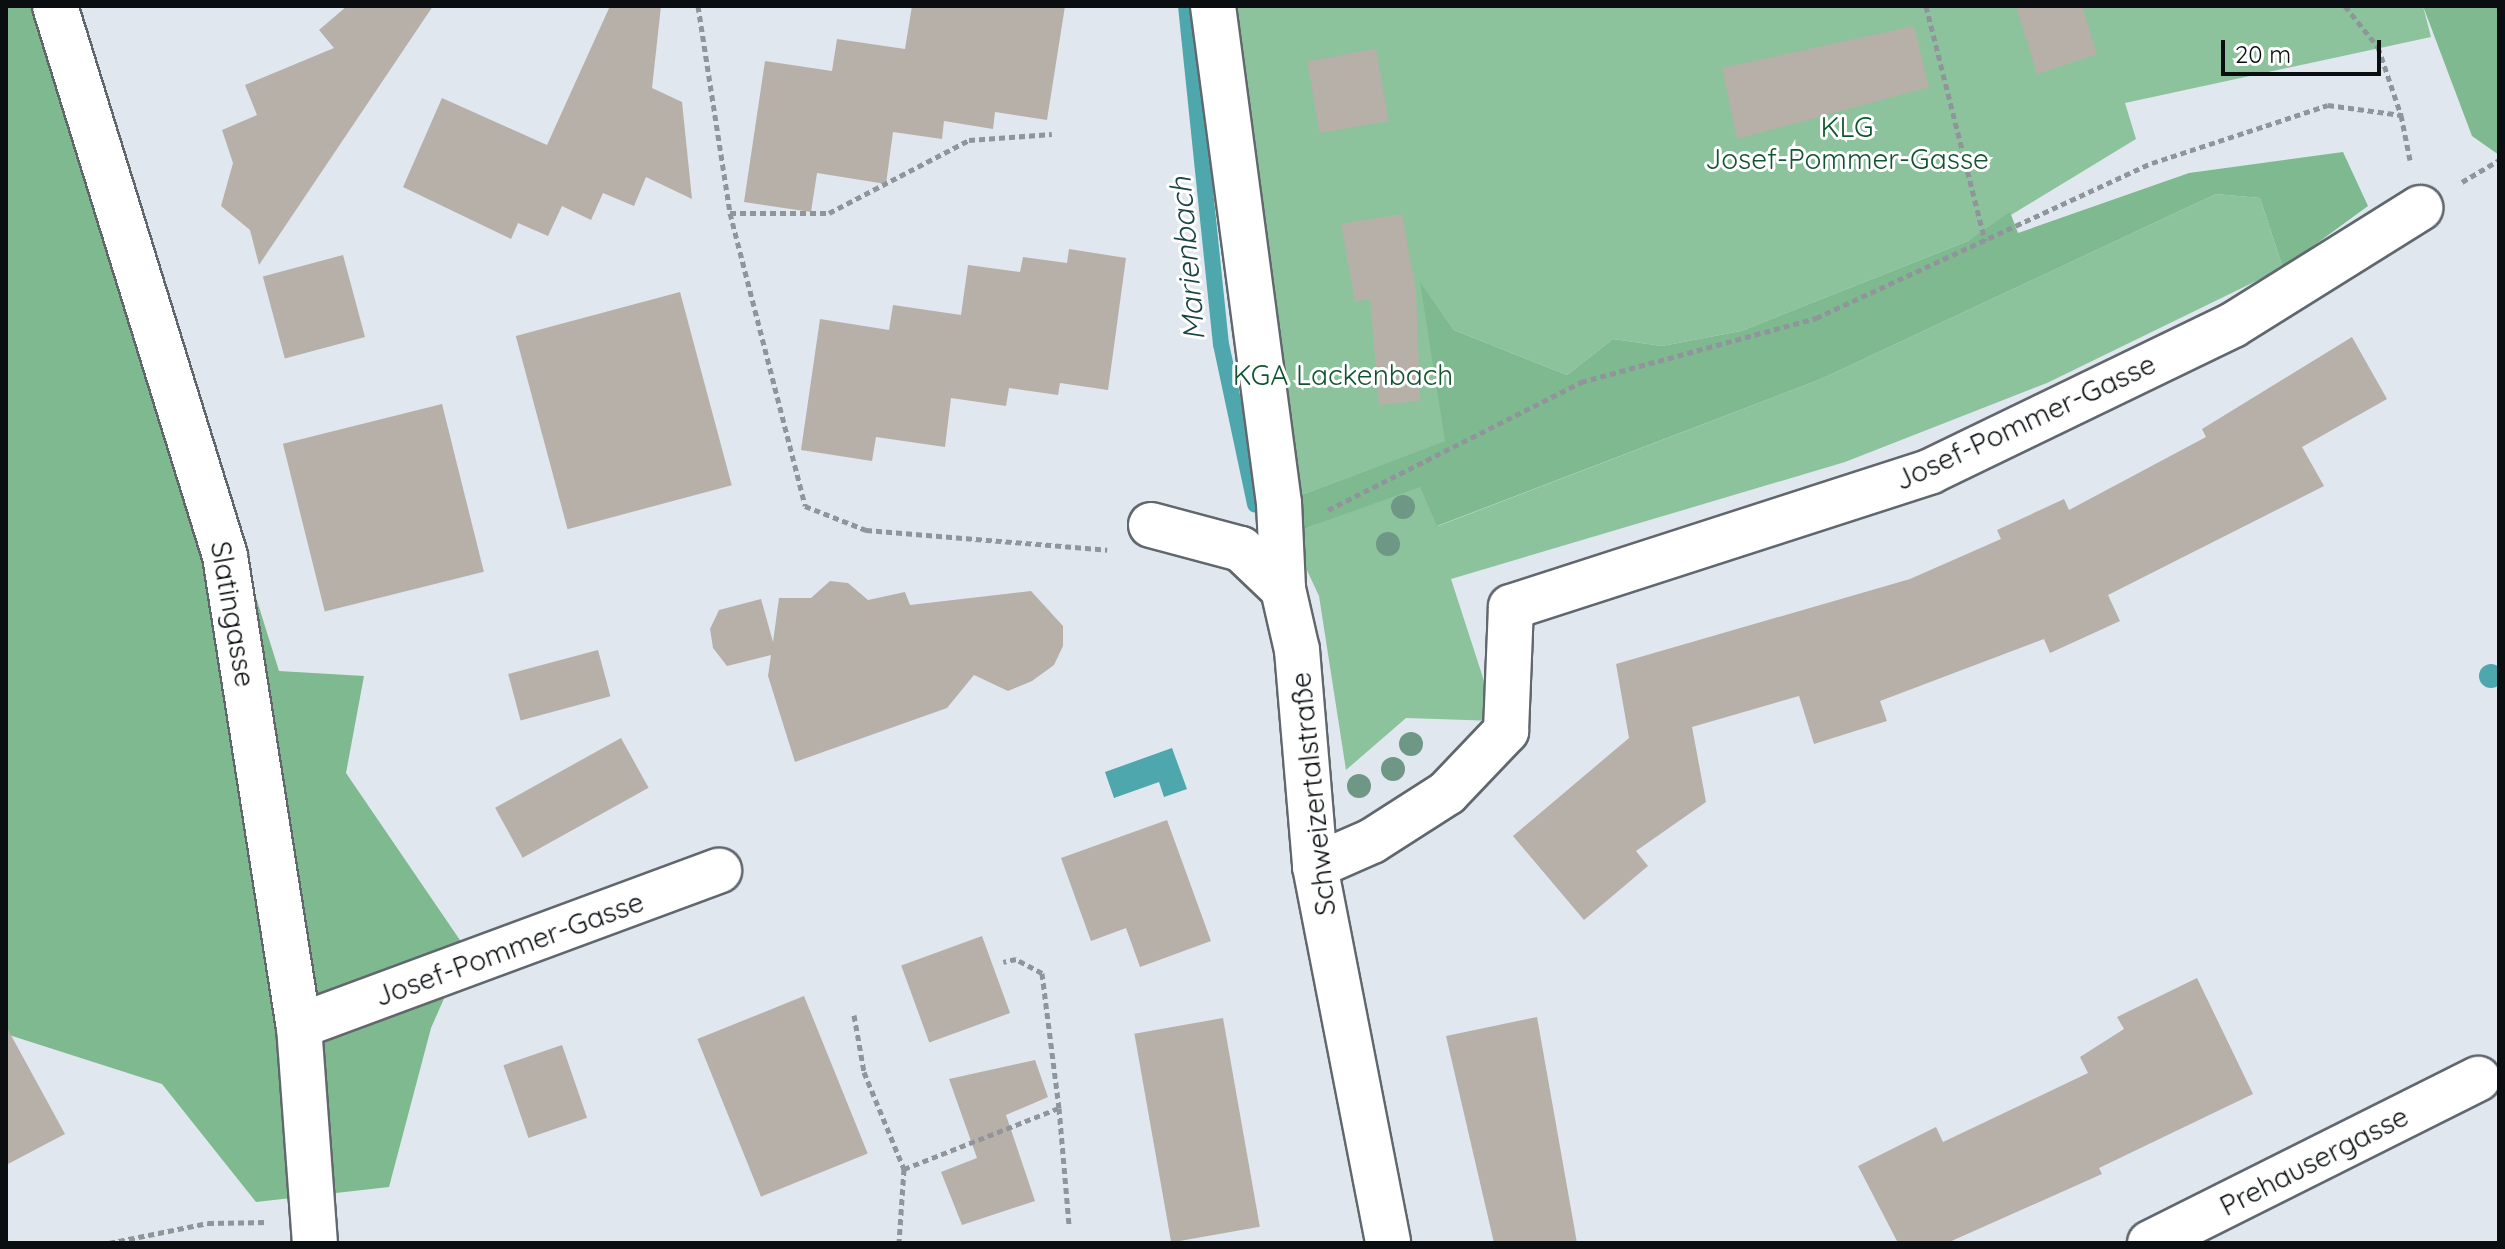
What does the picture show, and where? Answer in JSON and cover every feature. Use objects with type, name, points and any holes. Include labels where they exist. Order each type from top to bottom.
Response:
[{"type":"street","name":"Slatingasse","points":[[55,6],[225,556],[299,1026],[314,1232]]},
{"type":"street","name":"Schweizertalstraße","points":[[1213,6],[1279,535],[1283,589],[1297,650],[1315,866],[1388,1243]]},
{"type":"street","name":"Josef-Pommer-Gasse","points":[[1315,866],[1372,841],[1447,793],[1506,731],[1511,607],[1931,471],[2233,325],[2420,208]]},
{"type":"street","points":[[1151,525],[1241,549],[1283,589]]},
{"type":"street","name":"Josef-Pommer-Gasse","points":[[299,1026],[719,871]]},
{"type":"street","name":"Prehausergasse","points":[[2150,1243],[2478,1079]]},
{"type":"path","points":[[698,6],[730,213],[805,506],[866,530],[1125,551],[1151,525]]},
{"type":"path","points":[[1926,6],[1985,241]]},
{"type":"path","points":[[2345,6],[2378,47],[2401,115],[2420,208]]},
{"type":"path","points":[[1279,535],[1581,382],[1816,318],[2152,163],[2328,105],[2401,115]]},
{"type":"path","points":[[730,213],[829,213],[969,140],[1052,134]]},
{"type":"path","points":[[1003,962],[1016,959],[1042,973],[1059,1108],[1069,1225]]},
{"type":"path","points":[[854,1015],[864,1072],[904,1169],[899,1243]]},
{"type":"path","points":[[904,1169],[1059,1108]]},
{"type":"path","points":[[109,1243],[208,1223],[314,1232]]},
{"type":"green space","points":[[6,6],[71,6],[279,671],[364,676],[346,773],[466,949],[431,1028],[389,1187],[256,1202],[162,1084],[6,1034]]},
{"type":"green space","points":[[1204,6],[2423,6],[2431,37],[2125,103],[2136,139],[1968,241],[1741,331],[1662,346],[1613,339],[1567,375],[1454,330],[1421,284],[1446,441],[1288,500]]},
{"type":"green space","points":[[2423,6],[2499,6],[2499,155],[2472,136]]},
{"type":"green space","points":[[2343,152],[2368,206],[2283,268],[2260,198],[2216,194],[1821,379],[1437,526],[1420,487],[1290,534],[1288,500],[1445,441],[1420,282],[1454,330],[1567,375],[1613,339],[1662,346],[1741,331],[1968,241],[2010,212],[2018,233],[2189,173]]},
{"type":"green space","points":[[2216,194],[2260,198],[2283,268],[2047,383],[1845,462],[1451,579],[1497,721],[1406,718],[1346,770],[1319,596],[1290,534],[1420,486],[1438,526],[1821,379]]},
{"type":"water","points":[[2491,664],[2500,667],[2503,676],[2500,685],[2491,688],[2482,685],[2479,676],[2482,667]]},
{"type":"water","points":[[1172,748],[1187,789],[1164,797],[1159,782],[1114,798],[1105,772]]},
{"type":"building","points":[[347,6],[433,6],[259,265],[250,230],[221,206],[233,163],[222,130],[257,115],[245,85],[334,48],[319,30]]},
{"type":"building","points":[[610,6],[661,6],[652,88],[682,102],[692,199],[646,177],[634,206],[603,193],[591,220],[562,206],[548,236],[518,223],[511,239],[403,187],[442,98],[547,145]]},
{"type":"building","points":[[912,6],[1065,6],[1047,120],[995,112],[993,129],[944,121],[942,139],[893,132],[886,184],[817,173],[811,212],[744,202],[765,61],[832,71],[837,39],[905,49]]},
{"type":"building","points":[[2016,6],[2082,6],[2097,54],[2037,74]]},
{"type":"building","points":[[1914,26],[1929,87],[1737,139],[1722,68]]},
{"type":"building","points":[[1376,49],[1389,121],[1320,133],[1307,61]]},
{"type":"building","points":[[1402,214],[1416,291],[1420,401],[1379,405],[1370,299],[1355,302],[1341,224]]},
{"type":"building","points":[[1069,249],[1126,258],[1108,390],[1060,383],[1058,395],[1009,388],[1006,406],[951,398],[945,447],[876,437],[872,461],[801,450],[820,319],[889,330],[893,305],[961,315],[968,265],[1020,272],[1023,257],[1067,263]]},
{"type":"building","points":[[343,255],[365,337],[285,359],[263,276]]},
{"type":"building","points":[[680,292],[732,485],[568,529],[516,336]]},
{"type":"building","points":[[2352,337],[2387,399],[2302,447],[2324,486],[2108,595],[2120,621],[2050,653],[2044,639],[1880,701],[1887,721],[1814,744],[1799,696],[1692,727],[1706,802],[1636,851],[1648,866],[1584,920],[1513,836],[1629,738],[1616,664],[1910,579],[2001,539],[1997,530],[2064,499],[2069,510],[2206,437],[2202,429]]},
{"type":"building","points":[[442,404],[484,572],[325,612],[283,444]]},
{"type":"building","points":[[830,581],[848,583],[868,600],[905,592],[910,605],[1031,591],[1063,626],[1063,646],[1054,665],[1032,681],[1008,691],[974,675],[947,708],[795,762],[768,676],[771,655],[727,666],[713,648],[710,629],[719,610],[761,599],[773,642],[779,598],[811,598]]},
{"type":"building","points":[[598,650],[610,696],[521,720],[508,674]]},
{"type":"building","points":[[621,738],[649,788],[523,858],[495,808]]},
{"type":"building","points":[[1167,820],[1211,941],[1140,967],[1126,928],[1091,941],[1061,858]]},
{"type":"building","points":[[982,936],[1010,1013],[929,1042],[901,965]]},
{"type":"building","points":[[2197,978],[2253,1094],[2099,1168],[2102,1174],[1947,1243],[1898,1243],[1858,1166],[1936,1127],[1943,1142],[2088,1073],[2080,1057],[2124,1029],[2117,1017]]},
{"type":"building","points":[[804,996],[868,1154],[761,1197],[697,1039]]},
{"type":"building","points":[[1537,1017],[1577,1243],[1494,1243],[1446,1036]]},
{"type":"building","points":[[1223,1018],[1260,1227],[1171,1242],[1134,1034]]},
{"type":"building","points":[[6,1026],[65,1134],[6,1165]]},
{"type":"building","points":[[562,1045],[587,1118],[528,1138],[503,1065]]},
{"type":"building","points":[[1035,1060],[1048,1097],[1006,1115],[1035,1201],[962,1225],[941,1172],[977,1158],[949,1079]]},
{"type":"waterway","name":"Marienbach","points":[[1186,6],[1221,344],[1255,504]]},
{"type":"park label","name":"KLG Josef-Pommer-Gasse","points":[[1847,143]]},
{"type":"park label","name":"KGA Lackenbach","points":[[1343,375]]}]
